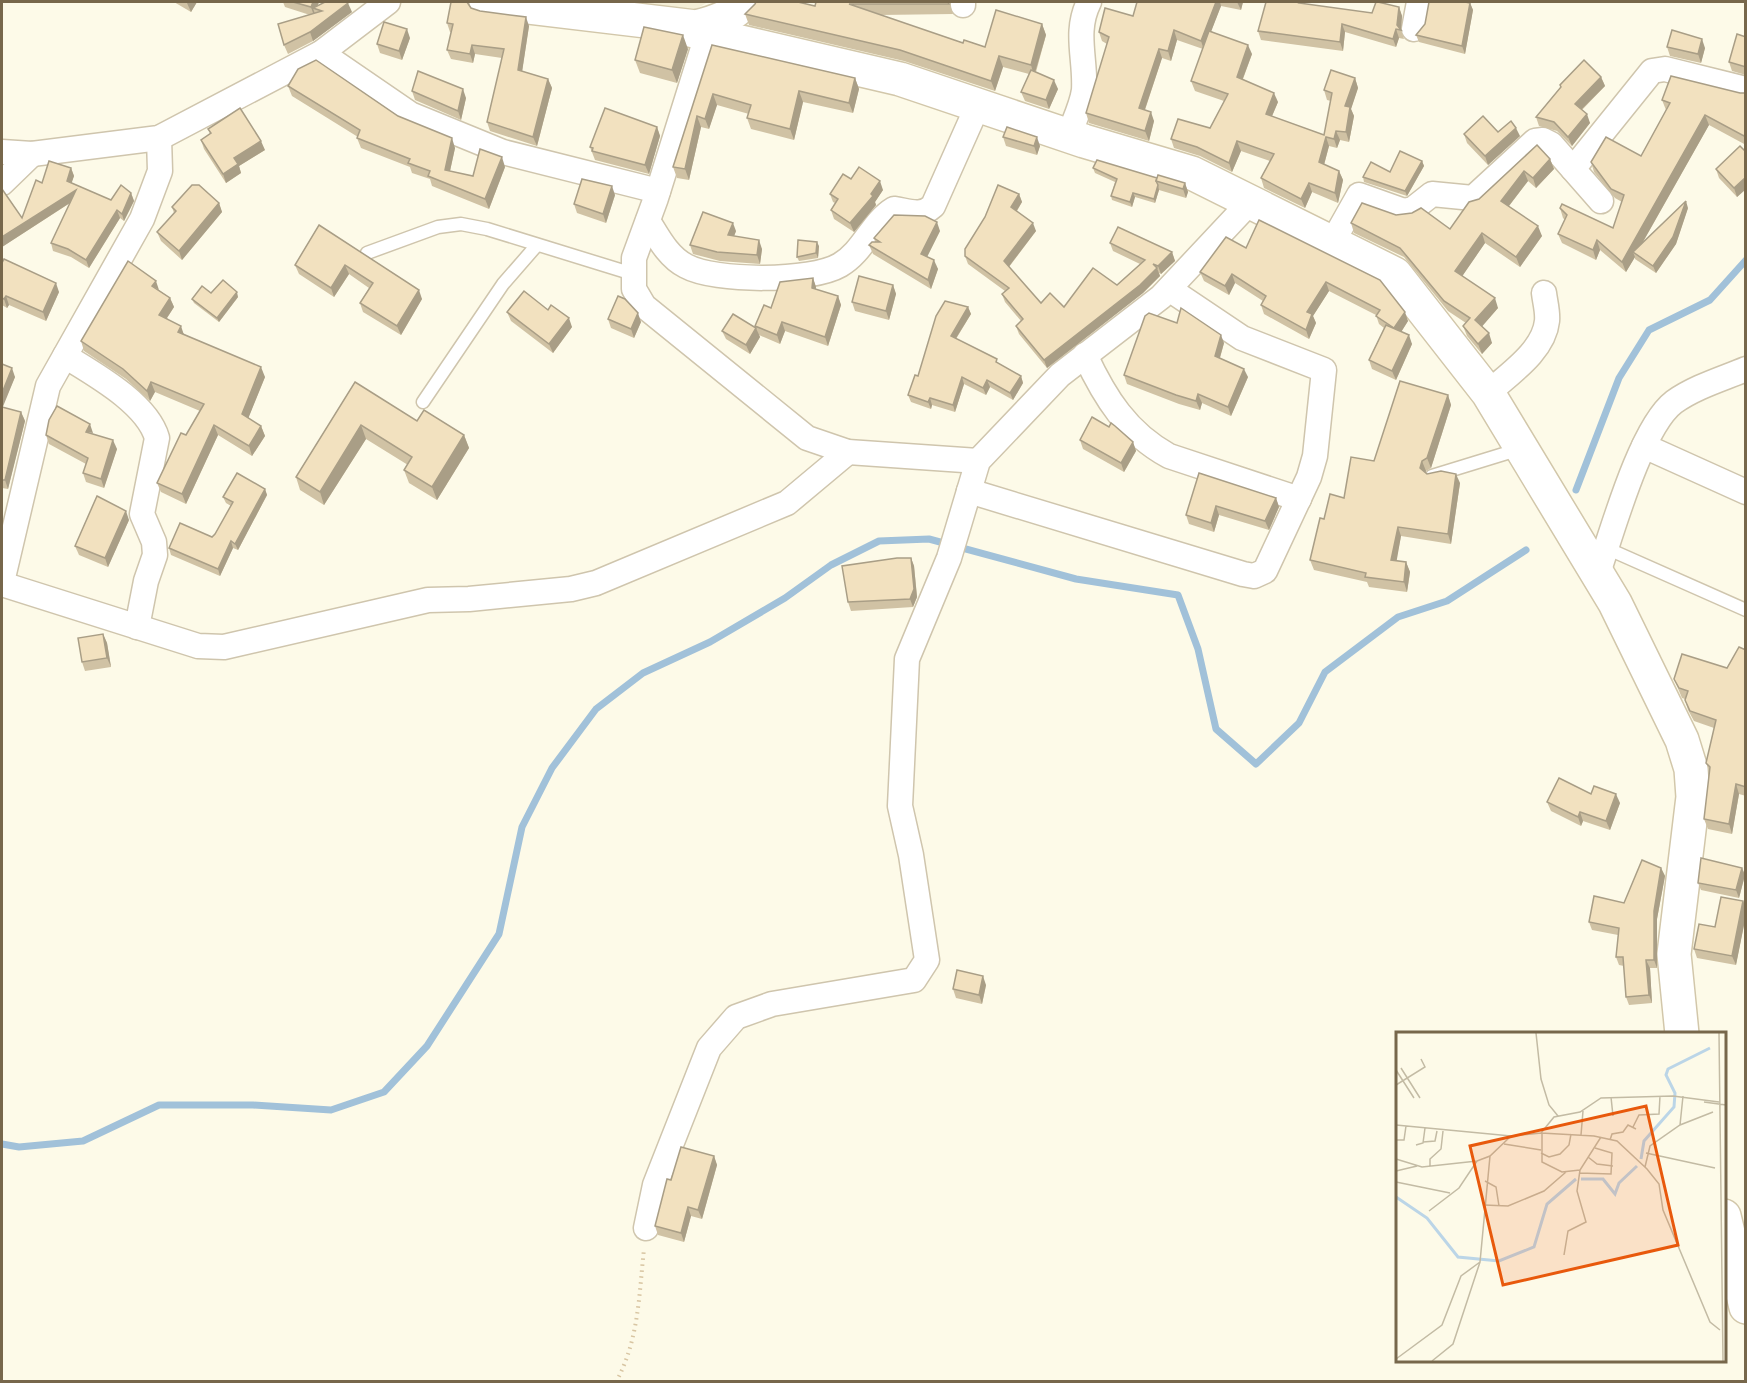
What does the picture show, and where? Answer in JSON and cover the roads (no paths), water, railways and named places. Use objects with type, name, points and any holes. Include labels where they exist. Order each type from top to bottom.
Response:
[{"type":"street","points":[[2,152],[32,154],[159,138],[321,53],[388,2]]},
{"type":"street","points":[[486,2],[696,27],[719,21],[745,2]]},
{"type":"street","points":[[1069,135],[1084,90],[1080,45],[1082,20],[1089,2]]},
{"type":"street","points":[[1414,29],[1419,2]]},
{"type":"street","points":[[668,25],[900,80],[1192,173],[1252,200],[1395,274],[1488,393],[1573,532],[1602,561],[1615,603],[1682,740],[1692,769],[1692,797],[1674,954],[1682,1032]]},
{"type":"street","points":[[707,35],[658,191],[634,258],[634,289],[644,306],[807,438],[848,452],[978,461]]},
{"type":"street","points":[[321,53],[410,114],[503,152],[658,191]]},
{"type":"street","points":[[1573,169],[1652,71],[1665,69],[1746,89]]},
{"type":"street","points":[[648,221],[667,250],[686,266],[712,275],[793,278],[824,273],[841,265],[859,250],[879,221],[894,209],[919,213],[927,212],[933,206],[978,105]]},
{"type":"street","points":[[159,138],[160,171],[142,219],[48,386],[2,583],[198,646],[224,647],[384,608],[428,600],[469,599],[572,589],[623,573],[787,503],[848,452]]},
{"type":"street","points":[[1332,243],[1359,195],[1404,211],[1413,208],[1432,194],[1473,198],[1535,141],[1543,140],[1551,144],[1601,201]]},
{"type":"street","points":[[2,183],[32,154]]},
{"type":"street","points":[[646,1228],[655,1185],[709,1048],[736,1017],[772,1004],[914,980],[922,971],[927,960],[911,855],[900,806],[907,659],[949,558],[978,461],[1060,375],[1169,289],[1252,200]]},
{"type":"street","points":[[966,500],[1254,576],[1265,571],[1299,499],[1315,456],[1324,370],[1242,338],[1169,289]]},
{"type":"street","points":[[1488,393],[1530,354],[1542,338],[1547,321],[1544,293]]},
{"type":"street","points":[[1085,355],[1098,383],[1126,424],[1151,446],[1169,456],[1299,499]]},
{"type":"street","points":[[65,356],[124,396],[143,415],[157,438],[142,514],[154,542],[155,555],[146,581],[137,627]]},
{"type":"street","points":[[1602,561],[1644,446],[1659,419],[1672,403],[1690,392],[1746,369]]},
{"type":"street","points":[[1644,446],[1746,492]]},
{"type":"street","points":[[1726,1220],[1746,1307]]},
{"type":"lane","points":[[367,253],[438,227],[461,224],[487,229],[633,274]]},
{"type":"lane","points":[[423,402],[502,284],[537,245]]},
{"type":"lane","points":[[1432,476],[1521,449]]},
{"type":"lane","points":[[1602,561],[1746,610]]},
{"type":"waterway","points":[[1576,490],[1619,378],[1649,330],[1710,300],[1746,260]]},
{"type":"waterway","points":[[2,1144],[19,1147],[83,1141],[159,1105],[253,1105],[331,1110],[384,1092],[427,1046],[499,934],[522,827],[552,768],[596,709],[643,673],[710,642],[785,598],[831,565],[879,541],[929,539],[1076,579],[1178,595],[1198,649],[1216,729],[1256,764],[1299,723],[1325,672],[1398,617],[1447,601],[1526,550]]}]
